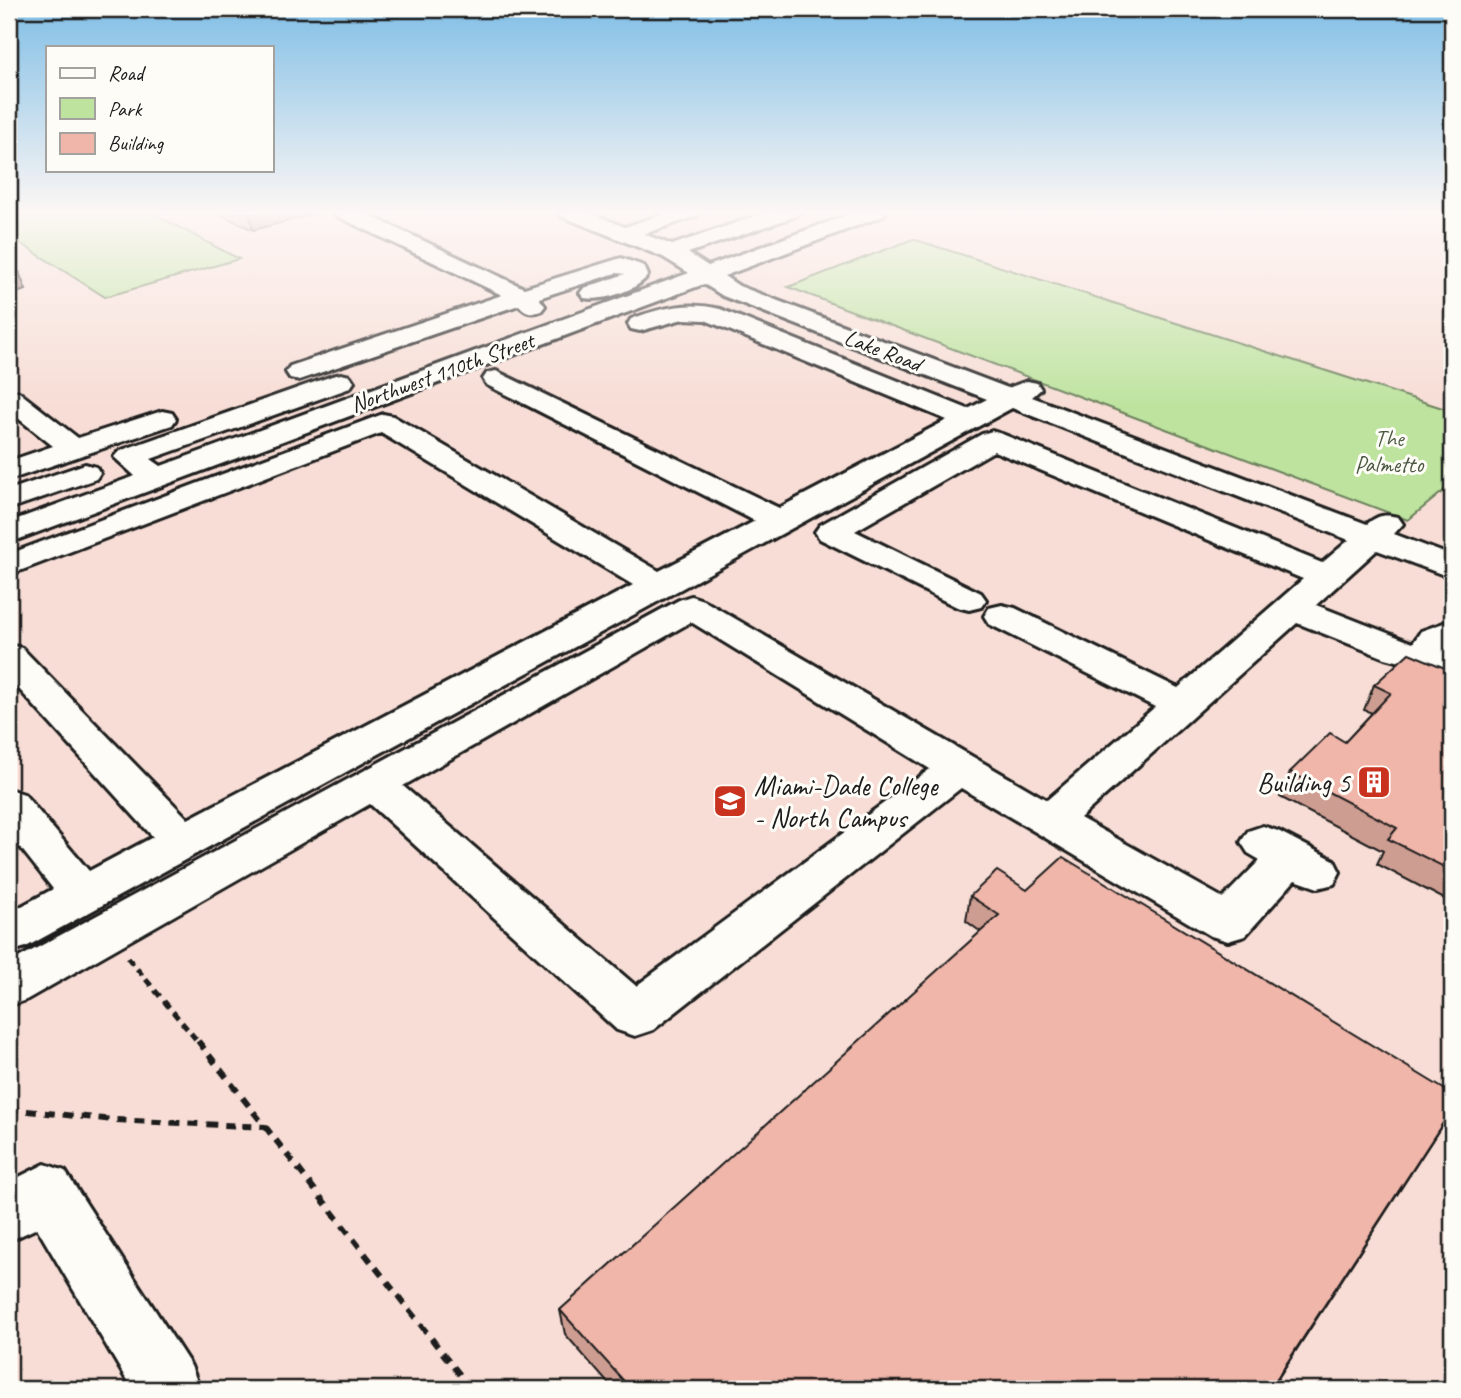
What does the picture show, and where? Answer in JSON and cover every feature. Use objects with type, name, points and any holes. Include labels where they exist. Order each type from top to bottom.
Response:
[{"type":"street","points":[[477,277],[569,326]]},
{"type":"street","name":"Northwest 110th Street","points":[[9,533],[700,277]]},
{"type":"street","name":"Lake Road","points":[[710,277],[731,291],[1018,393],[1380,531],[1452,568]]},
{"type":"street","points":[[9,471],[531,304]]},
{"type":"street","points":[[9,500],[130,457],[531,304]]},
{"type":"street","points":[[780,522],[483,384],[672,311],[692,310],[711,314],[970,420]]},
{"type":"street","points":[[9,986],[297,803],[659,586],[1018,393]]},
{"type":"street","points":[[9,398],[74,449]]},
{"type":"street","points":[[9,565],[395,418],[659,586]]},
{"type":"street","points":[[969,600],[831,532],[992,440],[1327,577]]},
{"type":"street","points":[[130,457],[158,478]]},
{"type":"street","points":[[1050,821],[1380,531]]},
{"type":"street","name":"Lake Road","points":[[1380,531],[1452,549]]},
{"type":"street","points":[[9,934],[183,841],[297,803],[373,783],[691,607],[958,768],[1228,923],[1291,857]]},
{"type":"street","points":[[1292,608],[1398,650],[1444,657]]},
{"type":"street","points":[[1002,615],[1182,705]]},
{"type":"street","points":[[9,656],[183,841]]},
{"type":"street","points":[[373,783],[635,1015],[958,768]]},
{"type":"street","points":[[9,804],[83,895]]},
{"type":"street","points":[[9,1214],[45,1190],[168,1389]]},
{"type":"path","points":[[125,955],[267,1128],[378,1274],[471,1389]]},
{"type":"path","points":[[9,1109],[114,1120],[267,1128]]},
{"type":"shaded area","name":"Miami-Dade College - North Campus","points":[[9,277],[1452,277],[1452,1389],[9,1389]]},
{"type":"green space","points":[[74,277],[175,277],[105,297]]},
{"type":"green space","name":"The Palmetto","points":[[813,277],[1033,277],[1452,411],[1452,484],[1408,520],[788,287]]},
{"type":"building","name":"Building 5","points":[[1409,653],[1452,671],[1452,871],[1388,839],[1397,828],[1290,772],[1330,733],[1345,742],[1391,693],[1374,685]]},
{"type":"building","points":[[1063,857],[1452,1094],[1452,1109],[1270,1389],[631,1389],[560,1310],[999,915],[970,896],[997,871],[1027,890]]},
{"type":"place","name":"Building 5","points":[[1374,782]]},
{"type":"place","name":"Miami-Dade College - North Campus","points":[[730,801]]}]
